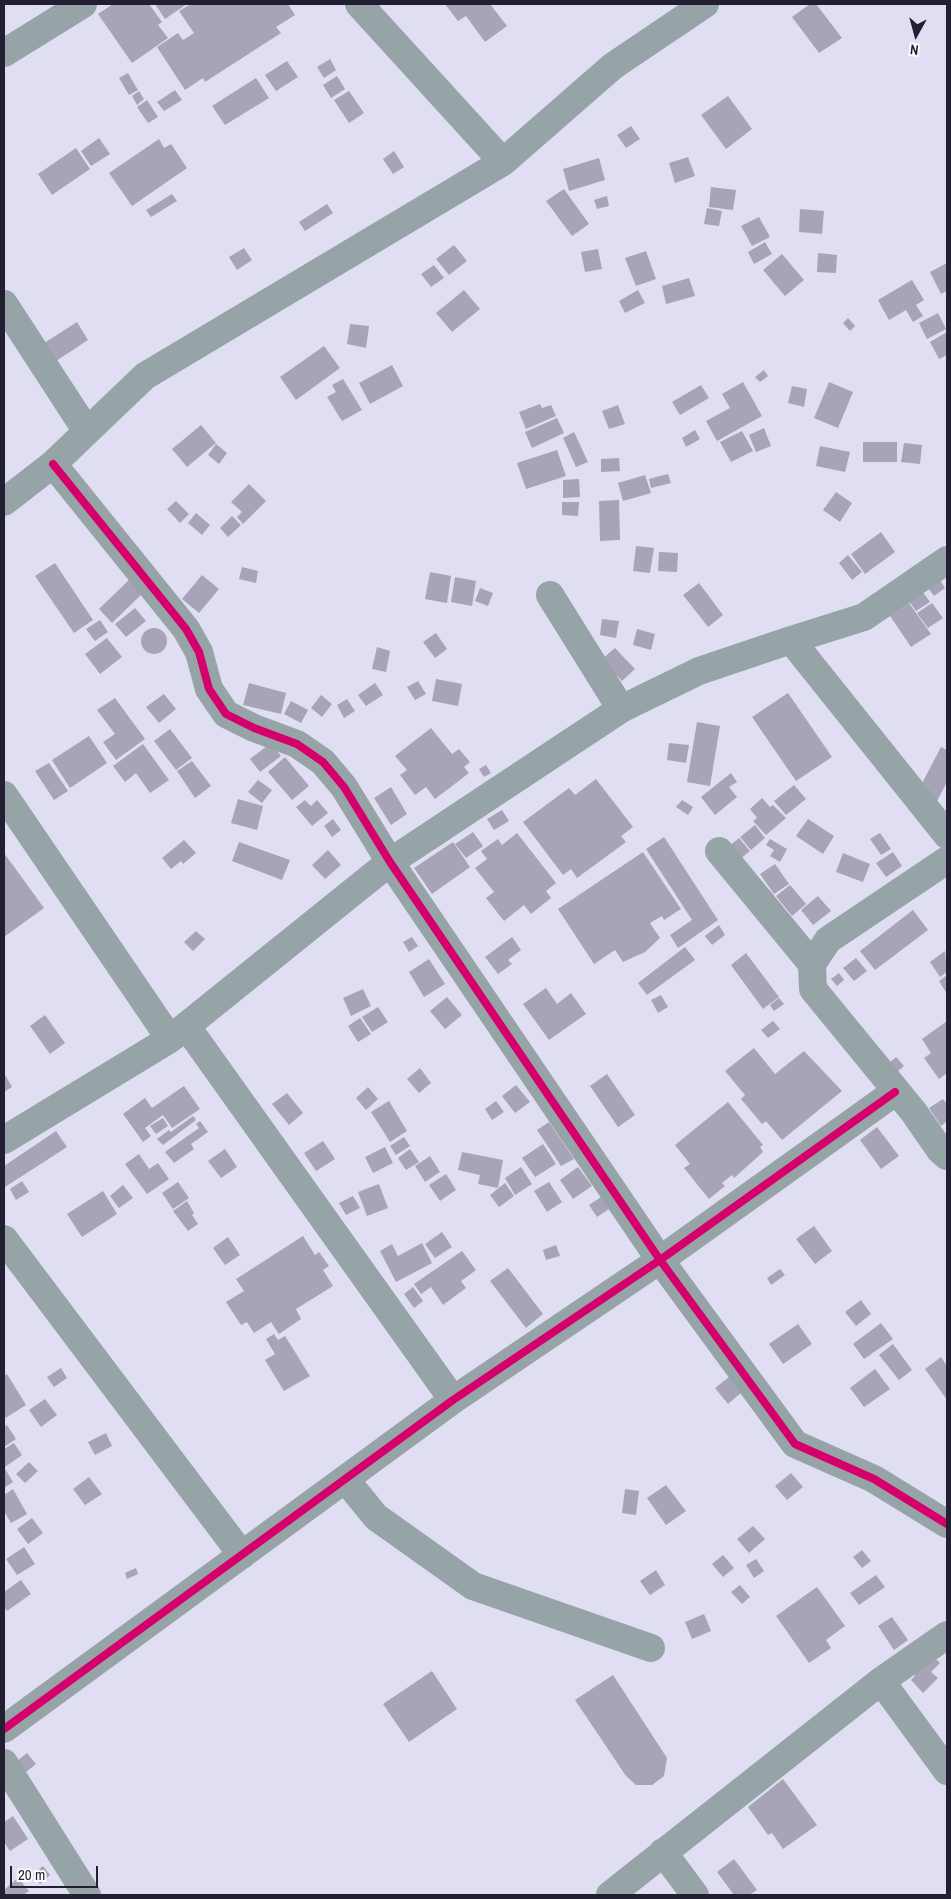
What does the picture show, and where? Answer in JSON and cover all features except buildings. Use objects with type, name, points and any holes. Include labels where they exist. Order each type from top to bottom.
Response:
[{"type":"street","points":[[4,53],[83,4]]},
{"type":"street","points":[[359,4],[503,162]]},
{"type":"street","points":[[4,502],[53,464],[86,430],[145,376],[503,162],[613,66],[705,4]]},
{"type":"street","points":[[4,304],[86,430]]},
{"type":"street","points":[[53,464],[186,629],[199,652],[209,689],[226,714],[254,728],[297,744],[323,762],[344,787],[390,862],[660,1260],[795,1444],[874,1479],[947,1524]]},
{"type":"street","points":[[4,1140],[178,1033],[390,862],[621,709],[700,671],[864,617],[947,560]]},
{"type":"street","points":[[550,595],[621,709]]},
{"type":"street","points":[[791,640],[947,835]]},
{"type":"street","points":[[4,795],[178,1033],[453,1400]]},
{"type":"street","points":[[719,851],[812,964]]},
{"type":"street","points":[[947,860],[828,940],[812,964],[813,989],[913,1112],[940,1150],[947,1156]]},
{"type":"street","points":[[4,1729],[453,1400],[660,1260],[895,1092]]},
{"type":"street","points":[[4,1239],[242,1555]]},
{"type":"street","points":[[345,1479],[376,1518],[473,1586],[651,1648]]},
{"type":"street","points":[[610,1895],[881,1681],[947,1635]]},
{"type":"street","points":[[881,1681],[947,1771]]},
{"type":"street","points":[[4,1763],[87,1895]]},
{"type":"street","points":[[663,1852],[695,1895]]},
{"type":"cycle path","points":[[53,464],[186,629],[199,652],[209,689],[226,714],[254,728],[297,744],[323,762],[344,787],[390,862],[660,1260],[795,1444],[874,1479],[947,1524]]},
{"type":"cycle path","points":[[4,1729],[453,1400],[660,1260],[895,1092]]}]
